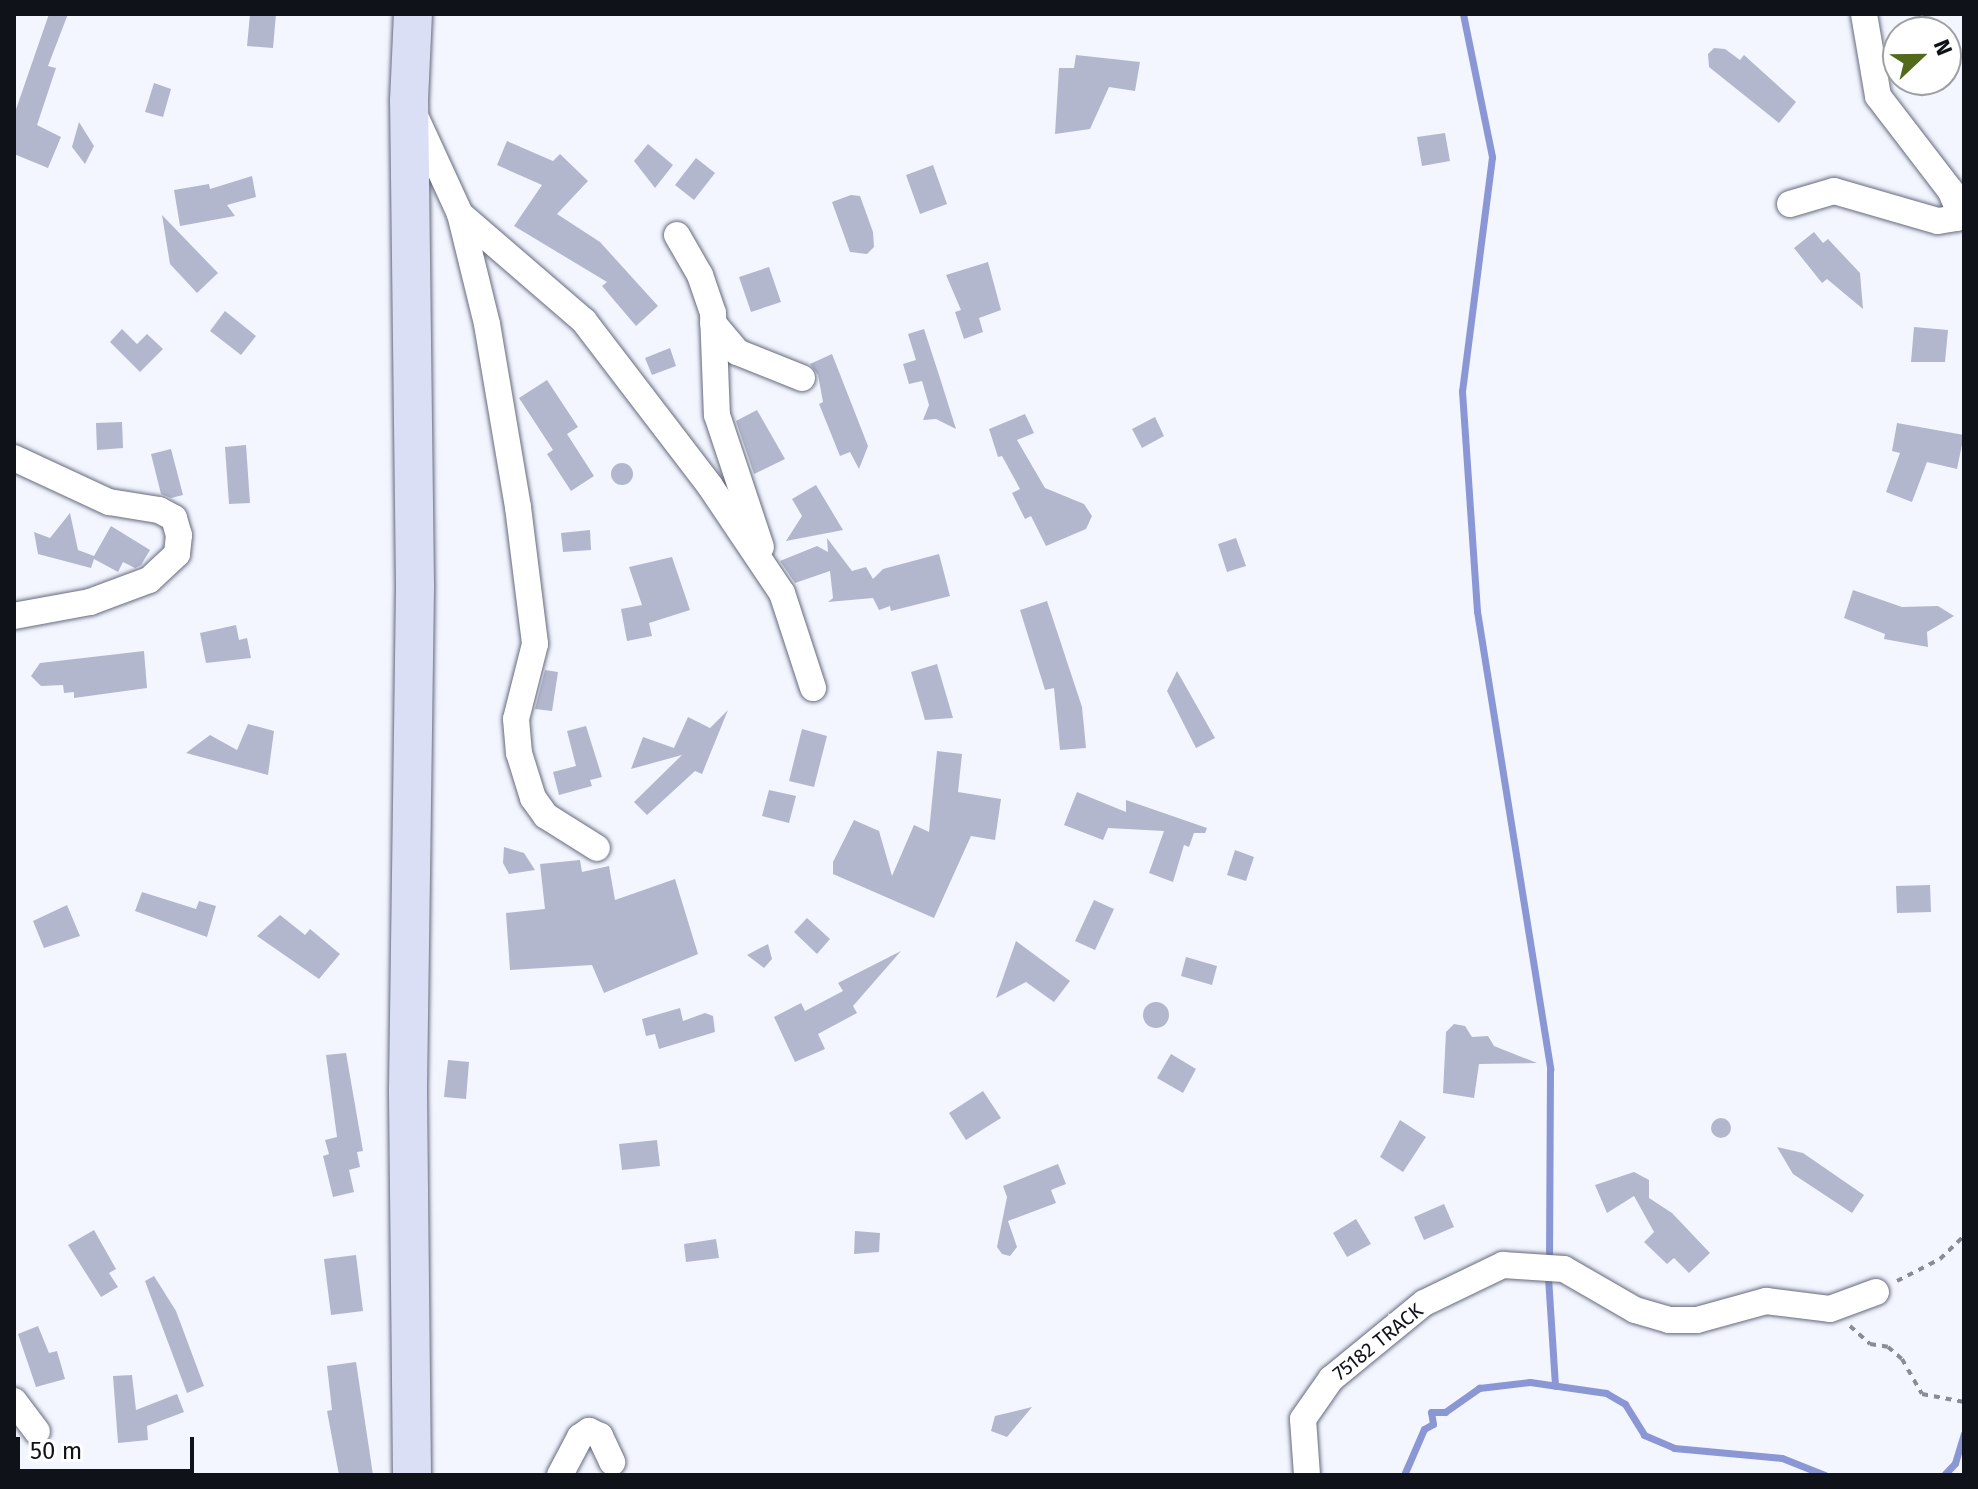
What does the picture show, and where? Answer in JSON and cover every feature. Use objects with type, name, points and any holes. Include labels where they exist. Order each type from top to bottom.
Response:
[{"type":"street","points":[[412,1475],[408,1089],[415,586],[409,101],[413,14]]},
{"type":"street","points":[[1790,204],[1834,191],[1938,221],[1957,218],[1960,213],[1950,190],[1878,96],[1864,14]]},
{"type":"street","points":[[409,101],[460,214],[487,324],[535,644],[516,719],[519,753],[533,798],[546,816],[597,848]]},
{"type":"street","points":[[460,214],[584,321],[764,562],[789,610],[813,688]]},
{"type":"street","points":[[677,235],[706,289],[713,323],[717,415],[764,562]]},
{"type":"street","points":[[713,323],[737,352],[802,378]]},
{"type":"street","points":[[14,458],[109,502],[159,510],[174,518],[177,554],[149,580],[90,602],[14,616]]},
{"type":"street","name":"75182 TRACK","points":[[1307,1475],[1303,1419],[1331,1379],[1415,1309],[1503,1265],[1564,1269],[1635,1310],[1669,1320],[1697,1320],[1766,1301],[1830,1309],[1876,1292]]},
{"type":"street","points":[[14,1401],[37,1431]]},
{"type":"street","points":[[560,1475],[580,1437],[589,1431],[600,1436],[612,1462]]},
{"type":"path","points":[[1876,1292],[1940,1259],[1964,1236]]},
{"type":"path","points":[[1830,1309],[1870,1344],[1888,1347],[1902,1359],[1922,1394],[1964,1402]]},
{"type":"building","points":[[49,14],[68,14],[48,66],[56,68],[37,125],[61,137],[48,168],[14,154],[14,115]]},
{"type":"building","points":[[250,14],[276,14],[273,48],[247,46]]},
{"type":"building","points":[[1714,48],[1725,49],[1740,60],[1744,55],[1796,102],[1779,123],[1709,67],[1708,54]]},
{"type":"building","points":[[1076,55],[1140,62],[1135,91],[1109,87],[1090,129],[1055,134],[1059,68],[1074,68]]},
{"type":"building","points":[[154,83],[171,89],[163,117],[145,112]]},
{"type":"building","points":[[79,122],[94,146],[85,164],[72,147]]},
{"type":"building","points":[[1445,133],[1450,161],[1422,166],[1417,137]]},
{"type":"building","points":[[507,141],[553,161],[560,154],[588,181],[557,214],[600,242],[658,306],[636,326],[602,286],[607,282],[514,226],[542,185],[497,165]]},
{"type":"building","points":[[648,144],[673,165],[655,188],[634,161]]},
{"type":"building","points":[[696,158],[715,173],[694,200],[675,185]]},
{"type":"building","points":[[933,165],[947,204],[920,214],[906,175]]},
{"type":"building","points":[[252,176],[256,197],[227,205],[235,216],[180,226],[174,190],[209,184],[210,189]]},
{"type":"building","points":[[851,195],[860,196],[873,232],[874,247],[867,254],[850,252],[832,202]]},
{"type":"building","points":[[162,215],[218,273],[197,293],[170,264]]},
{"type":"building","points":[[1814,232],[1823,243],[1828,239],[1860,273],[1863,309],[1827,279],[1822,283],[1794,248]]},
{"type":"building","points":[[988,262],[1001,310],[979,318],[983,332],[964,339],[955,312],[961,310],[946,275]]},
{"type":"building","points":[[769,267],[781,302],[751,312],[739,277]]},
{"type":"building","points":[[225,311],[256,336],[241,355],[210,331]]},
{"type":"building","points":[[1914,327],[1948,330],[1945,362],[1911,362]]},
{"type":"building","points":[[122,329],[137,344],[147,334],[163,349],[140,372],[110,342]]},
{"type":"building","points":[[924,329],[956,429],[936,419],[923,420],[929,405],[922,381],[909,384],[903,364],[916,360],[908,334]]},
{"type":"building","points":[[670,348],[676,366],[652,375],[645,358]]},
{"type":"building","points":[[832,354],[868,446],[859,469],[850,452],[840,456],[819,404],[823,402],[818,375],[810,364]]},
{"type":"building","points":[[547,380],[578,427],[567,434],[594,476],[571,491],[547,454],[553,450],[519,398]]},
{"type":"building","points":[[757,410],[785,459],[754,474],[736,421]]},
{"type":"building","points":[[1025,414],[1034,433],[1017,440],[1045,488],[1084,504],[1092,516],[1086,529],[1046,546],[1031,516],[1025,519],[1012,493],[1020,489],[1002,456],[998,457],[989,429]]},
{"type":"building","points":[[1155,417],[1164,436],[1142,448],[1132,429]]},
{"type":"building","points":[[122,422],[123,448],[97,450],[96,423]]},
{"type":"building","points":[[1897,423],[1964,435],[1957,469],[1927,462],[1912,502],[1886,492],[1900,453],[1892,451]]},
{"type":"building","points":[[246,445],[250,503],[229,504],[225,447]]},
{"type":"building","points":[[171,449],[183,495],[171,498],[161,494],[151,454]]},
{"type":"building","points":[[622,463],[630,466],[633,474],[630,482],[622,485],[614,482],[611,474],[614,466]]},
{"type":"building","points":[[816,485],[843,530],[786,541],[802,516],[792,499]]},
{"type":"building","points":[[70,513],[78,550],[94,556],[111,526],[150,550],[141,565],[135,568],[123,562],[118,572],[94,559],[91,568],[38,554],[34,532],[50,538]]},
{"type":"building","points":[[590,530],[591,550],[563,552],[561,533]]},
{"type":"building","points":[[827,538],[852,571],[866,567],[873,579],[883,569],[939,554],[950,596],[891,611],[890,606],[879,610],[873,598],[828,602],[833,598],[830,571],[795,583],[780,561],[817,546],[828,552]]},
{"type":"building","points":[[1236,538],[1246,566],[1227,572],[1218,544]]},
{"type":"building","points":[[672,557],[690,610],[649,623],[652,636],[627,641],[621,609],[642,605],[629,567]]},
{"type":"building","points":[[1853,590],[1902,607],[1938,606],[1954,616],[1927,632],[1928,647],[1884,639],[1885,634],[1844,618]]},
{"type":"building","points":[[1047,601],[1082,707],[1086,748],[1060,750],[1054,688],[1045,690],[1020,610]]},
{"type":"building","points":[[236,625],[239,640],[247,638],[251,658],[206,663],[200,633]]},
{"type":"building","points":[[144,651],[147,688],[74,698],[74,692],[64,693],[63,685],[41,686],[31,676],[40,663]]},
{"type":"building","points":[[937,664],[953,718],[925,720],[911,672]]},
{"type":"building","points":[[545,670],[558,672],[552,711],[535,709]]},
{"type":"building","points":[[1177,671],[1215,738],[1196,748],[1167,691]]},
{"type":"building","points":[[728,710],[702,774],[695,771],[647,815],[634,802],[682,755],[631,769],[643,737],[674,748],[688,717],[710,728]]},
{"type":"building","points":[[248,724],[274,731],[268,775],[186,753],[210,735],[237,750]]},
{"type":"building","points":[[586,726],[602,777],[590,780],[592,786],[559,795],[553,772],[576,766],[567,731]]},
{"type":"building","points":[[802,729],[827,736],[814,787],[789,781]]},
{"type":"building","points":[[937,751],[962,754],[958,792],[1001,799],[995,840],[971,836],[934,918],[833,874],[833,862],[854,820],[879,831],[892,876],[914,825],[929,832]]},
{"type":"building","points":[[769,790],[796,796],[789,823],[762,816]]},
{"type":"building","points":[[1077,792],[1126,812],[1126,800],[1207,828],[1205,833],[1194,833],[1189,847],[1184,845],[1173,882],[1149,873],[1164,831],[1108,828],[1103,840],[1064,825]]},
{"type":"building","points":[[504,847],[524,853],[535,870],[509,874],[503,863]]},
{"type":"building","points":[[1235,850],[1254,857],[1246,881],[1227,875]]},
{"type":"building","points":[[580,860],[582,872],[609,866],[615,900],[675,879],[698,954],[604,993],[592,965],[510,970],[506,913],[545,909],[540,864]]},
{"type":"building","points":[[1930,885],[1931,912],[1897,913],[1896,886]]},
{"type":"building","points":[[142,892],[196,909],[199,901],[216,906],[207,937],[135,911]]},
{"type":"building","points":[[1094,900],[1114,909],[1095,950],[1075,941]]},
{"type":"building","points":[[67,905],[80,936],[44,948],[33,921]]},
{"type":"building","points":[[280,915],[305,935],[310,929],[340,954],[319,979],[257,936]]},
{"type":"building","points":[[807,918],[830,939],[817,954],[794,932]]},
{"type":"building","points":[[1016,941],[1070,981],[1054,1002],[1026,982],[996,998]]},
{"type":"building","points":[[768,944],[772,959],[764,968],[747,955]]},
{"type":"building","points":[[901,951],[853,1006],[857,1013],[818,1034],[825,1049],[795,1062],[774,1017],[801,1003],[805,1011],[843,991],[838,983]]},
{"type":"building","points":[[1186,957],[1217,966],[1212,985],[1181,976]]},
{"type":"building","points":[[1156,1002],[1165,1006],[1169,1015],[1165,1024],[1156,1028],[1147,1024],[1143,1015],[1147,1006]]},
{"type":"building","points":[[680,1008],[683,1021],[705,1013],[713,1016],[715,1032],[659,1049],[655,1034],[646,1036],[642,1019]]},
{"type":"building","points":[[1454,1024],[1465,1026],[1472,1037],[1488,1036],[1494,1046],[1537,1063],[1479,1064],[1474,1098],[1443,1093],[1446,1032]]},
{"type":"building","points":[[346,1053],[363,1151],[357,1152],[360,1167],[349,1170],[354,1192],[333,1197],[323,1156],[329,1154],[325,1140],[337,1137],[326,1055]]},
{"type":"building","points":[[1171,1054],[1196,1069],[1183,1093],[1157,1078]]},
{"type":"building","points":[[448,1060],[469,1062],[466,1099],[444,1097]]},
{"type":"building","points":[[983,1091],[1001,1118],[966,1140],[949,1113]]},
{"type":"building","points":[[1721,1118],[1728,1121],[1731,1128],[1728,1135],[1721,1138],[1714,1135],[1711,1128],[1714,1121]]},
{"type":"building","points":[[1400,1120],[1426,1137],[1403,1172],[1380,1157]]},
{"type":"building","points":[[657,1140],[660,1166],[622,1170],[619,1144]]},
{"type":"building","points":[[1777,1147],[1803,1153],[1864,1195],[1852,1213],[1793,1174]]},
{"type":"building","points":[[1058,1164],[1066,1184],[1051,1190],[1056,1203],[1008,1221],[1017,1247],[1010,1256],[1002,1254],[997,1247],[1007,1197],[1003,1186]]},
{"type":"building","points":[[1634,1172],[1649,1180],[1649,1198],[1672,1213],[1710,1253],[1689,1273],[1674,1258],[1667,1264],[1644,1242],[1654,1232],[1634,1196],[1607,1213],[1595,1185]]},
{"type":"building","points":[[1444,1204],[1454,1227],[1424,1240],[1414,1217]]},
{"type":"building","points":[[1356,1219],[1371,1244],[1347,1257],[1333,1233]]},
{"type":"building","points":[[94,1230],[116,1269],[109,1273],[118,1287],[101,1297],[68,1245]]},
{"type":"building","points":[[855,1231],[880,1233],[879,1252],[854,1254]]},
{"type":"building","points":[[716,1239],[719,1258],[686,1262],[684,1244]]},
{"type":"building","points":[[356,1255],[363,1311],[331,1315],[324,1259]]},
{"type":"building","points":[[154,1276],[176,1311],[204,1386],[187,1393],[145,1281]]},
{"type":"building","points":[[38,1326],[49,1353],[57,1351],[65,1379],[36,1387],[18,1334]]},
{"type":"building","points":[[356,1362],[373,1475],[339,1475],[327,1411],[332,1410],[327,1366]]},
{"type":"building","points":[[132,1375],[136,1410],[177,1394],[184,1412],[147,1426],[148,1440],[118,1443],[113,1376]]},
{"type":"building","points":[[1032,1407],[1007,1437],[991,1431],[995,1416]]},
{"type":"waterway","points":[[1463,14],[1492,157],[1462,391],[1477,611],[1550,1069],[1549,1260]]},
{"type":"waterway","points":[[1548,1277],[1555,1386]]},
{"type":"waterway","points":[[1404,1475],[1424,1429],[1433,1424],[1431,1412],[1445,1412],[1479,1388],[1530,1382],[1606,1393],[1625,1404],[1644,1435],[1674,1448],[1782,1458],[1825,1475]]},
{"type":"waterway","points":[[1944,1475],[1955,1463],[1964,1433]]}]
